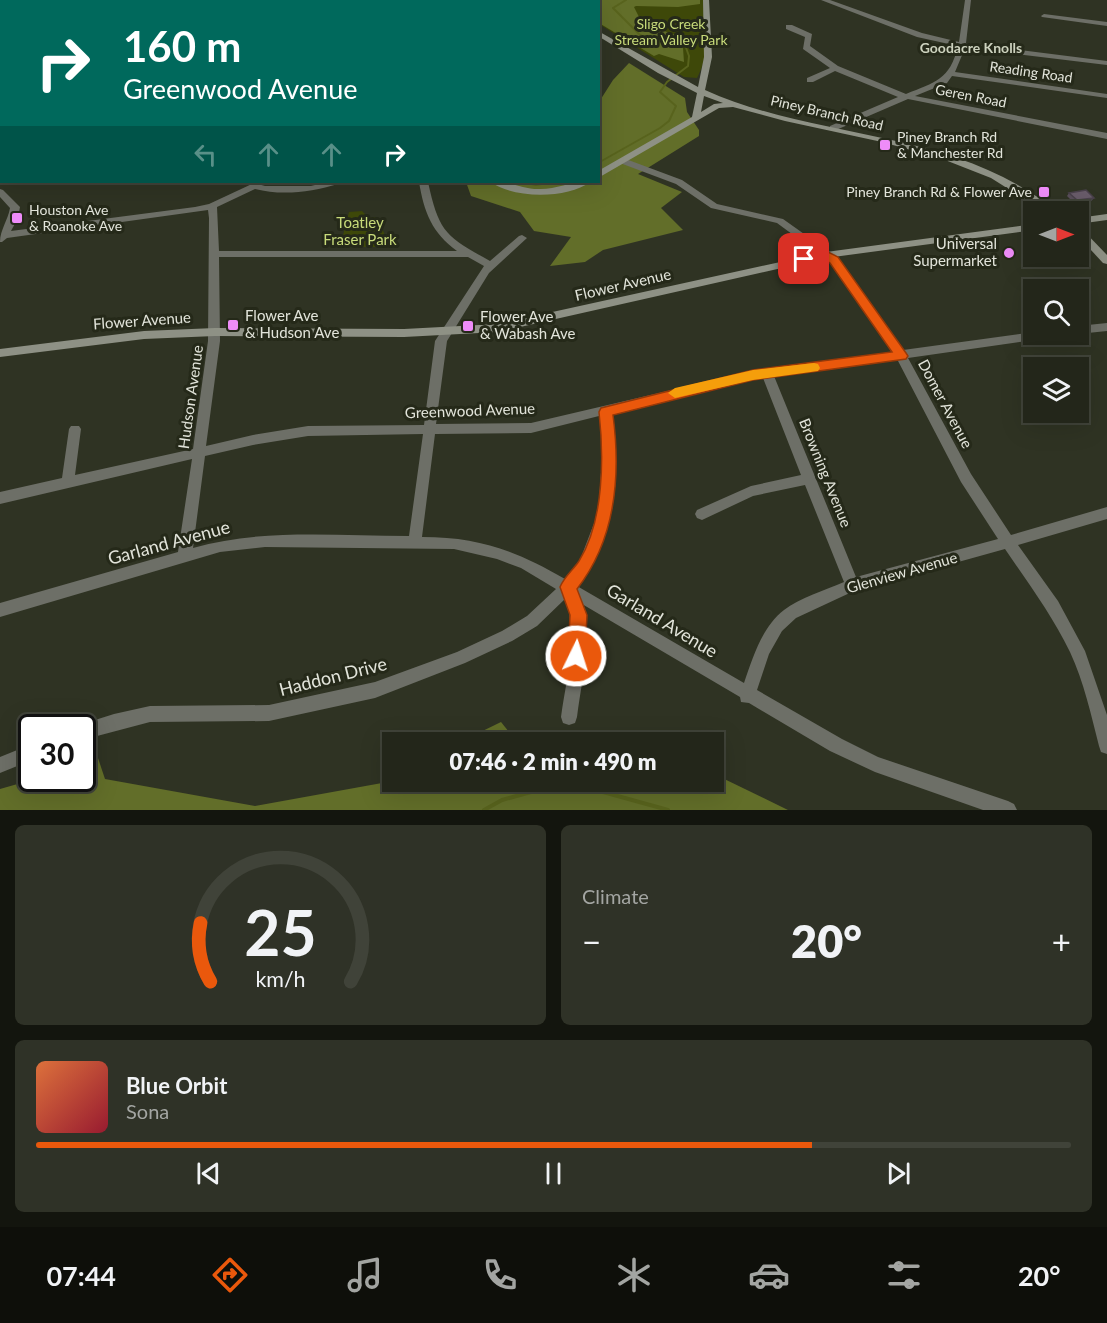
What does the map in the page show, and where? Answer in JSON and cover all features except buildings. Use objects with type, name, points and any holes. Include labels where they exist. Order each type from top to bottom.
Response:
[{"type":"street","points":[[696,118],[708,57],[706,0]]},
{"type":"street","points":[[824,0],[920,35],[962,45],[1107,63]]},
{"type":"street","points":[[833,128],[944,81],[952,74],[962,45],[968,0]]},
{"type":"street","points":[[1044,16],[1107,24]]},
{"type":"street","name":"Geren Road","points":[[789,27],[810,37],[806,47],[835,68],[906,97],[1107,136]]},
{"type":"street","name":"Piney Branch Road","points":[[600,34],[700,92],[739,106],[914,148],[971,166],[1017,188],[1036,201]]},
{"type":"street","points":[[810,80],[835,68]]},
{"type":"street","name":"Reading Road","points":[[952,74],[1107,96]]},
{"type":"street","points":[[600,174],[717,106],[739,106]]},
{"type":"street","name":"Domer Avenue","points":[[624,161],[679,182],[702,200],[714,206],[780,221],[826,255],[843,271],[901,356],[987,513],[1053,606],[1077,651],[1095,700],[1107,746]]},
{"type":"street","points":[[1,238],[212,206],[258,184],[265,189],[312,189],[332,183]]},
{"type":"street","points":[[424,183],[426,206],[430,218],[448,239],[491,266]]},
{"type":"street","points":[[499,183],[517,190],[536,192],[556,191],[582,183]]},
{"type":"street","points":[[0,192],[15,207],[13,218],[1,238]]},
{"type":"street","name":"Hudson Avenue","points":[[185,555],[215,332],[212,206]]},
{"type":"street","points":[[1089,219],[1107,217]]},
{"type":"street","name":"Flower Avenue","points":[[0,353],[107,338],[215,332],[445,331],[498,328],[826,255],[1023,228]]},
{"type":"street","points":[[415,541],[441,341],[445,331],[485,271],[522,238]]},
{"type":"street","points":[[1089,242],[1107,261]]},
{"type":"street","points":[[214,254],[470,254]]},
{"type":"street","points":[[1089,329],[1107,327]]},
{"type":"street","name":"Greenwood Avenue","points":[[0,498],[253,440],[308,431],[531,428],[605,412],[694,388],[767,374],[1023,338]]},
{"type":"street","name":"Browning Avenue","points":[[767,374],[852,585]]},
{"type":"street","name":"Haddon Drive","points":[[96,728],[150,714],[269,713],[375,690],[460,658],[507,636],[532,621],[568,587],[586,564],[605,513],[609,445],[605,412]]},
{"type":"street","points":[[68,483],[75,429]]},
{"type":"street","points":[[702,514],[751,491],[810,479]]},
{"type":"street","name":"Glenview Avenue","points":[[747,696],[763,651],[777,626],[791,613],[852,585],[1009,543],[1107,513]]},
{"type":"street","name":"Garland Avenue","points":[[0,610],[220,546],[265,541],[454,543],[498,553],[526,564],[747,696],[875,764],[1008,810]]},
{"type":"street","points":[[568,587],[578,615],[579,636],[569,717]]},
{"type":"street","points":[[0,765],[18,758]]},
{"type":"green space","name":"Sligo Creek Stream Valley Park","points":[[600,0],[703,0],[706,30],[704,59],[697,78],[684,77],[600,25]]},
{"type":"green space","points":[[600,0],[700,0],[700,4],[678,7],[634,7],[642,23],[678,36],[683,48],[684,62],[659,54],[654,56],[600,24]]},
{"type":"green space","points":[[629,63],[685,98],[687,112],[699,130],[699,136],[638,174],[682,192],[661,208],[683,230],[603,250],[585,262],[550,266],[571,237],[534,231],[520,212],[471,196],[466,183],[600,183],[600,100],[613,80]]},
{"type":"green space","name":"Toatley Fraser Park","points":[[362,211],[369,218],[376,217],[385,235],[384,247],[340,247],[349,212]]},
{"type":"green space","points":[[501,722],[509,732],[480,732]]},
{"type":"green space","points":[[98,758],[105,779],[255,806],[382,783],[382,792],[724,792],[724,779],[788,810],[0,810],[0,789],[18,784],[18,792],[96,792],[96,759]]},
{"type":"waterway","points":[[600,162],[669,121],[676,106],[660,92],[667,82],[688,66],[689,56],[685,45],[651,41],[639,34],[613,8],[626,0]]},
{"type":"waterway","points":[[527,183],[536,185],[547,183]]},
{"type":"waterway","points":[[484,810],[502,800],[567,782],[668,810]]},
{"type":"slow traffic","points":[[675,393],[753,375],[814,368]]},
{"type":"place","name":"Piney Branch Rd & Manchester Rd","points":[[885,145]]},
{"type":"place","name":"Piney Branch Rd & Flower Ave","points":[[1044,192]]},
{"type":"place","name":"Houston Ave & Roanoke Ave","points":[[17,218]]},
{"type":"place","name":"Universal Supermarket","points":[[1009,253]]},
{"type":"place","name":"Flower Ave & Hudson Ave","points":[[233,325]]},
{"type":"place","name":"Flower Ave & Wabash Ave","points":[[468,326]]},
{"type":"district","name":"Goodacre Knolls","points":[[971,48]]},
{"type":"route","points":[[576,656],[579,636],[578,615],[568,587],[586,564],[605,513],[609,445],[605,412],[753,375],[901,356],[834,260],[826,255],[804,259]]}]
